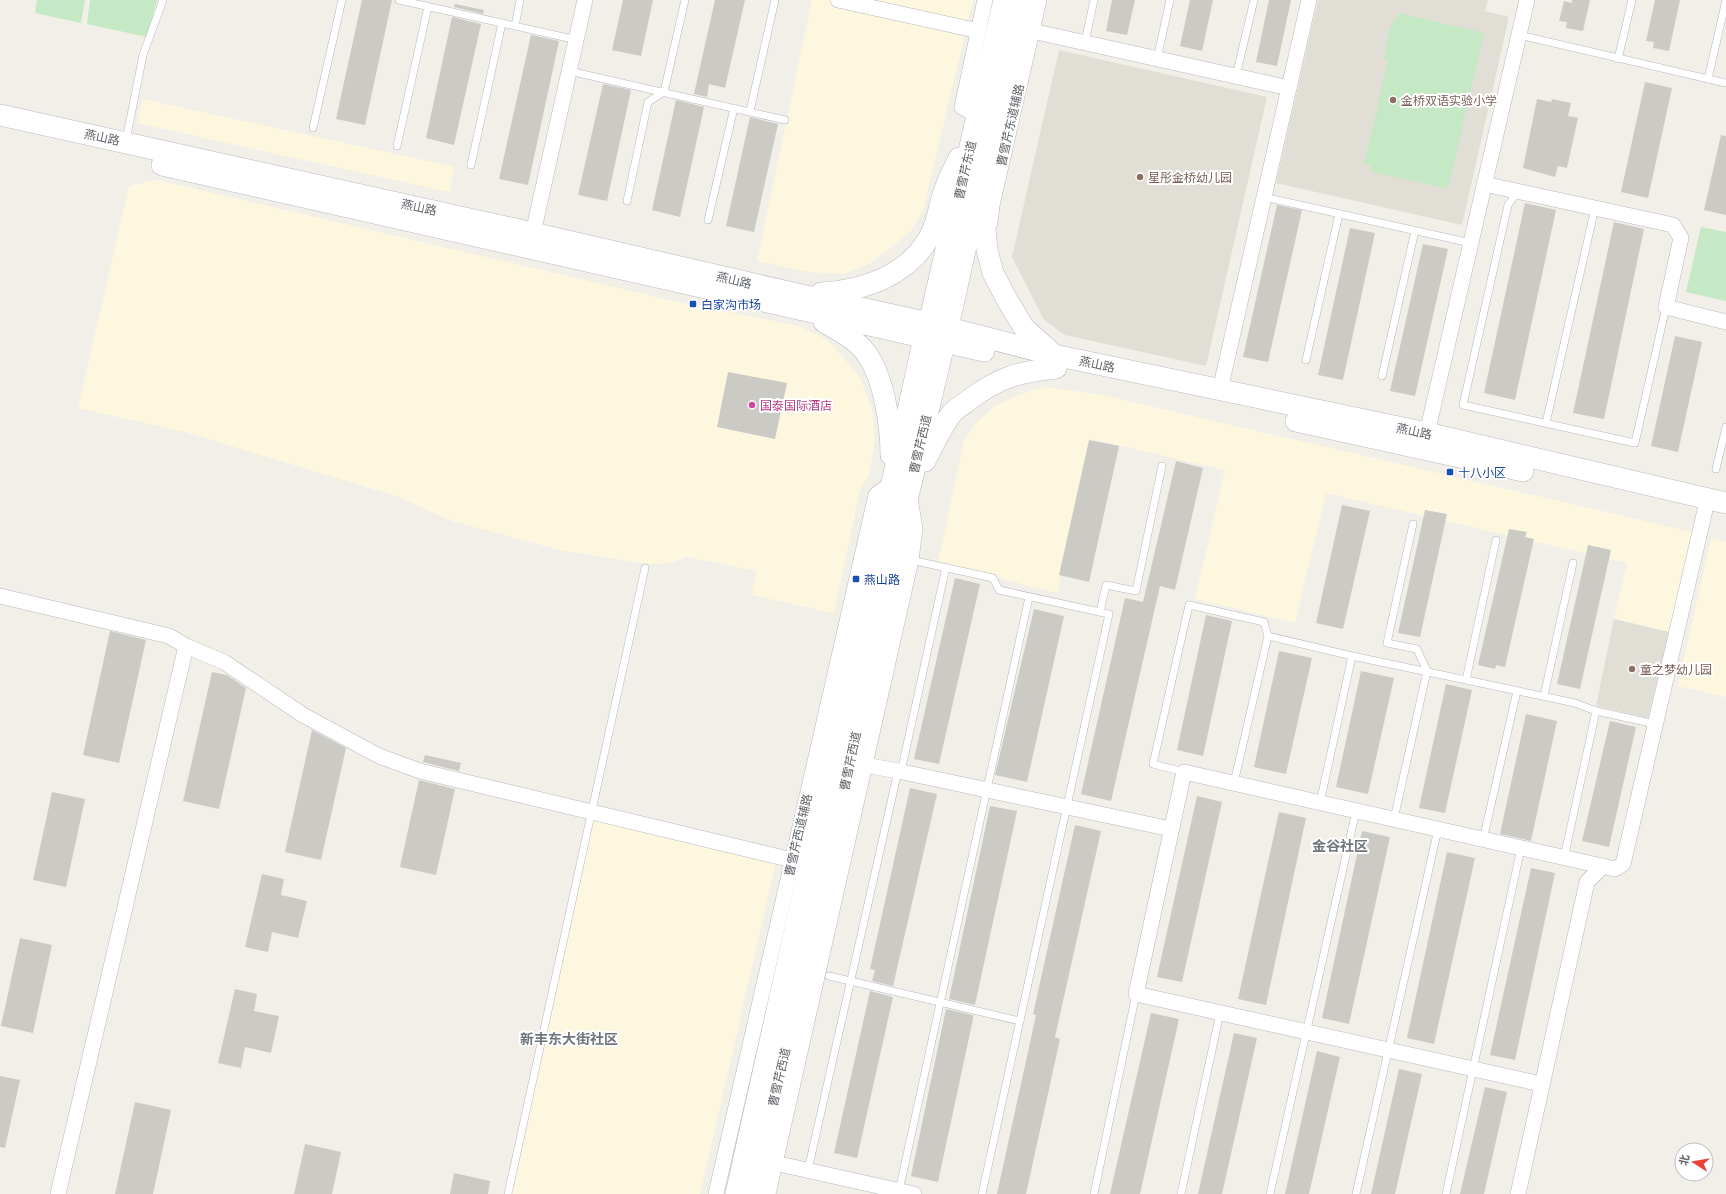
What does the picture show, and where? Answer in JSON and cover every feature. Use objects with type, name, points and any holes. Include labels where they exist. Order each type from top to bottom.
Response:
[{"type":"main road","name":"曹雪芹东道","points":[[936,332],[970,111],[1004,0]]},
{"type":"main road","name":"曹雪芹东道","points":[[936,332],[981,181],[1021,0]]},
{"type":"main road","points":[[800,303],[837,292],[858,289],[879,282],[903,267],[919,251],[931,235],[970,111]]},
{"type":"main road","name":"燕山路","points":[[0,114],[533,233],[800,303]]},
{"type":"main road","name":"燕山路","points":[[0,128],[936,332],[1055,361],[1726,516]]},
{"type":"main road","points":[[900,488],[953,412],[996,381],[1055,361],[1024,328],[993,274],[987,250],[981,181]]},
{"type":"main road","points":[[800,303],[845,334],[866,353],[878,378],[886,408],[900,488]]},
{"type":"main road","name":"曹雪芹西道","points":[[753,1194],[857,766],[900,488],[936,332]]},
{"type":"main road","name":"燕山路","points":[[1055,361],[1220,390],[1427,433],[1726,503]]},
{"type":"main road","name":"曹雪芹西道","points":[[736,1194],[802,858],[891,499],[900,488]]},
{"type":"street","points":[[533,233],[585,0]]},
{"type":"street","points":[[838,0],[978,31]]},
{"type":"street","points":[[970,111],[978,31],[985,0]]},
{"type":"street","name":"曹雪芹东道辅路","points":[[987,250],[992,205],[1039,0]]},
{"type":"street","points":[[1220,390],[1309,0]]},
{"type":"street","points":[[1427,433],[1527,0]]},
{"type":"street","points":[[1032,31],[1289,88]]},
{"type":"street","points":[[1484,184],[1673,225],[1681,238],[1666,307],[1726,322]]},
{"type":"street","points":[[768,1194],[857,766],[911,560],[915,528],[900,488]]},
{"type":"street","points":[[1542,1084],[1136,994],[1184,772],[1615,869],[1623,864],[1705,510]]},
{"type":"street","points":[[0,596],[168,636],[186,646],[224,662],[303,715],[379,756],[420,771],[592,813],[802,858]]},
{"type":"street","points":[[58,1194],[186,646]]},
{"type":"street","points":[[857,766],[900,771],[1171,829]]},
{"type":"street","name":"曹雪芹西道辅路","points":[[716,1194],[802,858]]},
{"type":"street","points":[[1518,1194],[1587,882],[1603,866]]},
{"type":"street","points":[[775,1163],[914,1194]]},
{"type":"lane","points":[[125,142],[143,55],[163,0]]},
{"type":"lane","points":[[313,128],[342,0]]},
{"type":"lane","points":[[399,0],[576,40]]},
{"type":"lane","points":[[515,26],[520,0]]},
{"type":"lane","points":[[627,200],[648,102],[664,92],[685,0]]},
{"type":"lane","points":[[750,111],[775,0]]},
{"type":"lane","points":[[1085,42],[1094,0]]},
{"type":"lane","points":[[1157,58],[1170,0]]},
{"type":"lane","points":[[1236,76],[1254,0]]},
{"type":"lane","points":[[1618,58],[1632,0]]},
{"type":"lane","points":[[1708,79],[1726,0]]},
{"type":"lane","points":[[397,146],[428,6]]},
{"type":"lane","points":[[471,165],[502,23]]},
{"type":"lane","points":[[1519,35],[1726,83]]},
{"type":"lane","points":[[570,71],[785,120]]},
{"type":"lane","points":[[708,220],[734,108]]},
{"type":"lane","points":[[1518,192],[1508,205],[1463,405],[1635,443],[1666,307]]},
{"type":"lane","points":[[1264,197],[1471,243]]},
{"type":"lane","points":[[1546,424],[1595,208]]},
{"type":"lane","points":[[1306,360],[1340,214]]},
{"type":"lane","points":[[1382,376],[1415,231]]},
{"type":"lane","points":[[1716,469],[1726,427]]},
{"type":"lane","points":[[1100,612],[1106,585],[1136,591],[1162,466]]},
{"type":"lane","points":[[1394,819],[1427,671],[1416,649],[1387,643],[1413,524]]},
{"type":"lane","points":[[1466,680],[1496,540]]},
{"type":"lane","points":[[911,560],[946,566],[993,578],[999,590],[1110,614],[1066,807],[982,1194]]},
{"type":"lane","points":[[1544,696],[1573,563]]},
{"type":"lane","points":[[808,1170],[946,566]]},
{"type":"lane","points":[[508,1194],[645,568]]},
{"type":"lane","points":[[899,1191],[1029,597]]},
{"type":"lane","points":[[1184,772],[1153,764],[1189,605],[1264,622],[1268,636],[1234,783]]},
{"type":"lane","points":[[1268,636],[1352,656],[1575,703],[1596,711],[1655,724]]},
{"type":"lane","points":[[1320,803],[1352,656]]},
{"type":"lane","points":[[1484,840],[1517,691]]},
{"type":"lane","points":[[1564,858],[1596,711]]},
{"type":"lane","points":[[1270,1194],[1356,811]]},
{"type":"lane","points":[[1356,1194],[1438,829]]},
{"type":"lane","points":[[1446,1194],[1522,848]]},
{"type":"lane","points":[[829,976],[1020,1021]]},
{"type":"lane","points":[[1094,1194],[1136,994]]},
{"type":"lane","points":[[1181,1194],[1220,1013]]},
{"type":"shaded area","points":[[812,0],[973,0],[923,211],[910,232],[871,263],[844,274],[809,272],[757,261]]},
{"type":"shaded area","name":"金桥双语实验小学","points":[[1318,0],[1488,0],[1485,11],[1509,17],[1462,225],[1276,183]]},
{"type":"shaded area","name":"星彤金桥幼儿园","points":[[1059,50],[1267,97],[1206,366],[1065,335],[1044,320],[1012,257]]},
{"type":"shaded area","points":[[142,99],[455,167],[449,192],[137,123]]},
{"type":"shaded area","points":[[157,180],[678,302],[799,326],[828,340],[859,376],[872,408],[875,440],[869,475],[860,490],[834,613],[752,595],[756,571],[687,557],[671,563],[649,564],[564,551],[452,521],[396,496],[185,432],[78,408],[129,186]]},
{"type":"shaded area","points":[[1045,387],[1102,395],[1692,532],[1669,632],[1614,619],[1627,563],[1326,493],[1295,623],[1195,599],[1225,470],[1092,439],[1057,593],[938,562],[964,441],[975,424],[995,406],[1026,392]]},
{"type":"shaded area","points":[[1711,538],[1726,542],[1726,697],[1678,686]]},
{"type":"shaded area","name":"童之梦幼儿园","points":[[1614,619],[1669,632],[1648,718],[1596,706]]},
{"type":"shaded area","points":[[595,807],[779,849],[700,1194],[507,1194]]},
{"type":"green space","points":[[37,0],[85,0],[81,23],[35,13]]},
{"type":"green space","points":[[90,0],[157,0],[147,37],[87,24]]},
{"type":"green space","points":[[1399,13],[1484,33],[1448,189],[1370,171],[1371,165],[1364,164],[1388,61],[1384,59],[1390,29]]},
{"type":"green space","points":[[1701,227],[1726,232],[1726,301],[1686,292]]},
{"type":"building","points":[[362,0],[392,0],[365,125],[336,119]]},
{"type":"building","points":[[623,0],[653,0],[641,56],[612,50]]},
{"type":"building","points":[[715,0],[745,0],[725,88],[709,84],[707,97],[694,94]]},
{"type":"building","points":[[1112,0],[1135,0],[1127,35],[1106,31]]},
{"type":"building","points":[[1190,0],[1213,0],[1202,51],[1180,46]]},
{"type":"building","points":[[1269,0],[1291,0],[1277,66],[1256,62]]},
{"type":"building","points":[[1572,0],[1590,0],[1583,31],[1566,28],[1567,22],[1559,21],[1564,1],[1572,3]]},
{"type":"building","points":[[1655,0],[1680,0],[1669,51],[1653,48],[1654,42],[1646,41]]},
{"type":"building","points":[[455,4],[484,10],[483,14],[454,7]]},
{"type":"building","points":[[452,17],[481,24],[454,145],[426,138]]},
{"type":"building","points":[[531,35],[559,41],[528,185],[499,179]]},
{"type":"building","points":[[1645,82],[1672,88],[1648,198],[1621,192]]},
{"type":"building","points":[[603,84],[631,90],[607,201],[578,195]]},
{"type":"building","points":[[1537,99],[1551,102],[1552,99],[1571,103],[1568,116],[1578,118],[1567,168],[1558,166],[1555,177],[1523,168]]},
{"type":"building","points":[[676,100],[704,107],[680,217],[652,210]]},
{"type":"building","points":[[750,117],[778,124],[754,232],[726,226]]},
{"type":"building","points":[[1721,135],[1726,136],[1726,215],[1704,210]]},
{"type":"building","points":[[1525,203],[1556,210],[1515,400],[1484,393]]},
{"type":"building","points":[[1277,205],[1302,210],[1268,362],[1243,357]]},
{"type":"building","points":[[1614,222],[1644,229],[1604,419],[1573,413]]},
{"type":"building","points":[[1350,228],[1375,233],[1343,380],[1318,375]]},
{"type":"building","points":[[1423,244],[1448,249],[1415,396],[1390,391]]},
{"type":"building","points":[[1675,336],[1702,342],[1678,452],[1651,446]]},
{"type":"building","name":"国泰国际酒店","points":[[728,372],[787,383],[775,439],[717,427]]},
{"type":"building","points":[[1089,440],[1119,446],[1089,582],[1059,575]]},
{"type":"building","points":[[1176,461],[1203,468],[1175,590],[1160,586],[1111,801],[1081,794],[1125,598],[1143,602]]},
{"type":"building","points":[[1342,505],[1370,511],[1343,629],[1316,623]]},
{"type":"building","points":[[1425,510],[1447,514],[1420,637],[1398,633]]},
{"type":"building","points":[[1509,529],[1527,532],[1525,537],[1534,539],[1505,667],[1496,665],[1495,669],[1478,665]]},
{"type":"building","points":[[1588,545],[1611,550],[1580,689],[1557,684]]},
{"type":"building","points":[[955,578],[980,584],[939,764],[914,759]]},
{"type":"building","points":[[1034,609],[1064,616],[1027,782],[995,775]]},
{"type":"building","points":[[1206,615],[1232,621],[1203,756],[1177,750]]},
{"type":"building","points":[[110,631],[146,640],[119,763],[83,755]]},
{"type":"building","points":[[1279,651],[1312,658],[1286,774],[1254,767]]},
{"type":"building","points":[[1361,671],[1394,678],[1368,794],[1336,787]]},
{"type":"building","points":[[212,672],[227,675],[246,688],[219,809],[183,801]]},
{"type":"building","points":[[1446,684],[1472,690],[1445,813],[1419,808]]},
{"type":"building","points":[[1526,714],[1557,721],[1531,841],[1500,834]]},
{"type":"building","points":[[1610,721],[1636,727],[1609,847],[1582,841]]},
{"type":"building","points":[[312,730],[346,748],[321,860],[285,852]]},
{"type":"building","points":[[425,755],[461,763],[459,771],[423,762]]},
{"type":"building","points":[[419,780],[455,789],[436,875],[400,867]]},
{"type":"building","points":[[910,788],[937,794],[893,986],[872,981],[875,970],[870,969]]},
{"type":"building","points":[[52,792],[85,799],[66,887],[33,880]]},
{"type":"building","points":[[1197,796],[1222,802],[1182,982],[1157,977]]},
{"type":"building","points":[[990,806],[1017,811],[975,1005],[949,999]]},
{"type":"building","points":[[1279,812],[1306,818],[1266,1005],[1238,999]]},
{"type":"building","points":[[1075,825],[1101,831],[1055,1037],[1060,1039],[1026,1194],[997,1194],[1036,1015],[1033,1014]]},
{"type":"building","points":[[1362,831],[1390,837],[1349,1024],[1322,1018]]},
{"type":"building","points":[[1447,852],[1475,858],[1434,1044],[1407,1038]]},
{"type":"building","points":[[1531,868],[1555,873],[1515,1060],[1490,1055]]},
{"type":"building","points":[[262,874],[284,879],[281,895],[307,901],[298,938],[272,932],[268,952],[245,947]]},
{"type":"building","points":[[20,938],[52,945],[33,1033],[1,1026]]},
{"type":"building","points":[[235,989],[257,994],[254,1011],[279,1016],[271,1053],[245,1047],[241,1068],[218,1063]]},
{"type":"building","points":[[870,991],[893,997],[857,1158],[834,1153]]},
{"type":"building","points":[[946,1009],[973,1015],[973,1019],[938,1182],[911,1176]]},
{"type":"building","points":[[1151,1013],[1179,1019],[1140,1194],[1110,1194]]},
{"type":"building","points":[[1234,1033],[1257,1038],[1222,1194],[1198,1194]]},
{"type":"building","points":[[1317,1051],[1340,1057],[1309,1194],[1285,1194]]},
{"type":"building","points":[[1399,1069],[1422,1074],[1395,1194],[1371,1194]]},
{"type":"building","points":[[0,1076],[20,1080],[5,1148],[0,1147]]},
{"type":"building","points":[[1485,1087],[1507,1092],[1484,1194],[1460,1194]]},
{"type":"building","points":[[135,1102],[171,1110],[153,1194],[115,1194]]},
{"type":"building","points":[[305,1144],[341,1152],[332,1194],[294,1194]]},
{"type":"building","points":[[454,1173],[490,1181],[488,1194],[450,1194]]},
{"type":"place","name":"金桥双语实验小学","points":[[1393,100]]},
{"type":"place","name":"星彤金桥幼儿园","points":[[1140,177]]},
{"type":"place","name":"白家沟市场","points":[[693,304]]},
{"type":"place","name":"国泰国际酒店","points":[[752,405]]},
{"type":"place","name":"十八小区","points":[[1450,472]]},
{"type":"place","name":"燕山路","points":[[856,579]]},
{"type":"place","name":"童之梦幼儿园","points":[[1632,669]]},
{"type":"district","name":"金谷社区","points":[[1340,845]]},
{"type":"district","name":"新丰东大街社区","points":[[569,1038]]}]
